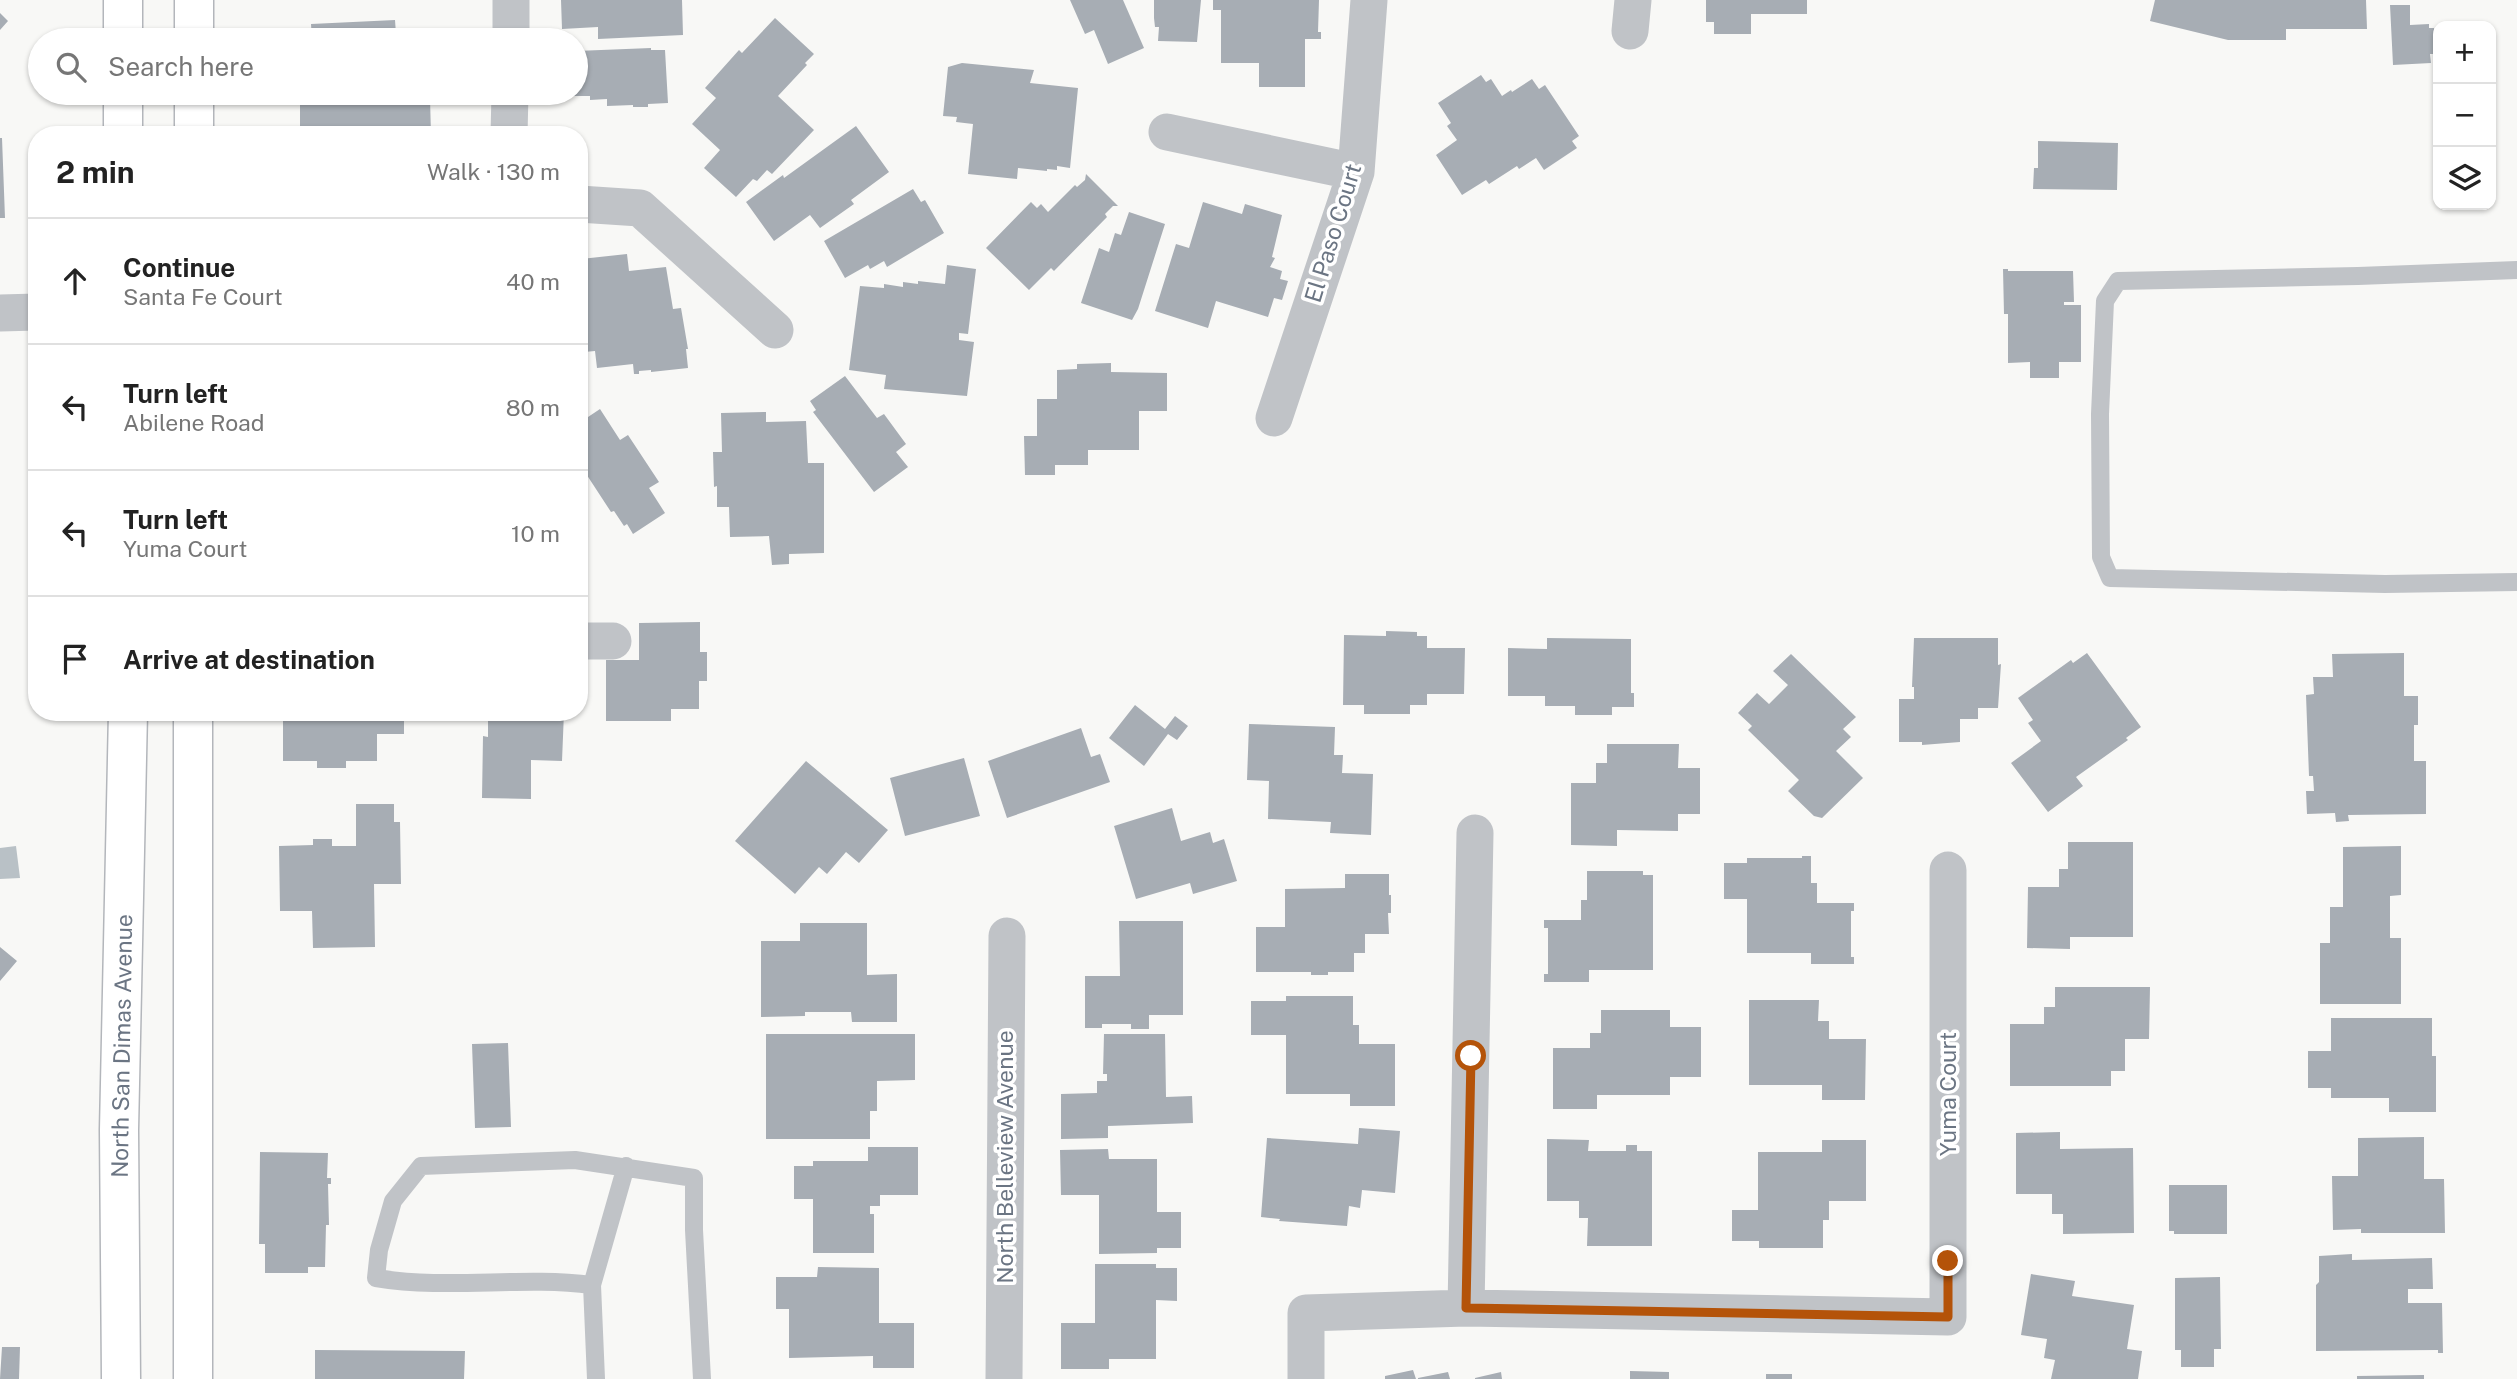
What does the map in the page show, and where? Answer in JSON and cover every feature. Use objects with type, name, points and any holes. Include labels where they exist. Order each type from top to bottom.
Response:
[{"type":"main road","points":[[123,0],[123,28]]},
{"type":"main road","points":[[194,0],[194,28]]},
{"type":"main road","points":[[123,105],[123,126]]},
{"type":"main road","points":[[194,105],[194,126]]},
{"type":"main road","name":"North San Dimas Avenue","points":[[121,1379],[119,1130],[128,721]]},
{"type":"main road","points":[[192,721],[193,1379]]},
{"type":"street","points":[[511,28],[512,0]]},
{"type":"street","name":"El Paso Court","points":[[1274,418],[1356,172],[1369,0]]},
{"type":"street","points":[[509,126],[510,105]]},
{"type":"street","points":[[1167,132],[1356,172]]},
{"type":"street","points":[[588,205],[640,208],[775,330]]},
{"type":"street","points":[[0,313],[28,312]]},
{"type":"street","points":[[1306,1379],[1306,1313],[1466,1308],[1475,833]]},
{"type":"street","name":"Yuma Court","points":[[1466,1308],[1948,1317],[1948,870]]},
{"type":"street","name":"North Belleview Avenue","points":[[1004,1379],[1007,936]]},
{"type":"lane","points":[[2517,270],[2118,281],[2105,301],[2101,414],[2101,557],[2110,578],[2385,584],[2517,582]]},
{"type":"lane","points":[[592,1284],[566,1281],[406,1283],[376,1278],[379,1250],[393,1200],[421,1166],[575,1160],[694,1178],[702,1379]]},
{"type":"lane","points":[[596,1379],[592,1284],[626,1166]]},
{"type":"shaded area","points":[[16,846],[20,878],[0,879],[0,848]]},
{"type":"building","points":[[561,0],[682,0],[683,35],[598,39],[598,27],[562,28]]},
{"type":"building","points":[[1070,0],[1123,0],[1144,48],[1108,64],[1094,30],[1085,34]]},
{"type":"building","points":[[1154,0],[1201,0],[1197,42],[1158,41],[1159,27],[1155,27]]},
{"type":"building","points":[[1213,0],[1319,0],[1318,32],[1321,32],[1321,39],[1305,39],[1305,87],[1259,87],[1259,63],[1221,63],[1221,10],[1213,10]]},
{"type":"building","points":[[1706,0],[1807,0],[1807,14],[1751,14],[1751,34],[1714,34],[1714,22],[1706,22]]},
{"type":"building","points":[[2155,0],[2366,0],[2367,29],[2286,29],[2286,40],[2228,40],[2150,21]]},
{"type":"building","points":[[2390,5],[2410,5],[2410,25],[2429,24],[2429,28],[2433,28],[2431,63],[2393,65]]},
{"type":"building","points":[[0,13],[8,21],[0,30]]},
{"type":"building","points":[[775,18],[814,54],[778,96],[814,130],[772,174],[767,170],[757,181],[753,179],[736,197],[704,168],[720,150],[692,124],[716,98],[705,88],[739,50],[742,53]]},
{"type":"building","points":[[395,20],[396,28],[311,28],[311,24]]},
{"type":"building","points":[[665,50],[668,103],[648,104],[648,107],[607,106],[607,99],[590,100],[588,51]]},
{"type":"building","points":[[962,63],[1034,70],[1030,83],[1078,88],[1070,168],[1057,166],[1057,170],[1047,171],[1018,168],[1017,179],[968,174],[973,124],[956,122],[957,117],[943,116],[948,67]]},
{"type":"building","points":[[1481,75],[1486,82],[1491,79],[1502,96],[1532,79],[1539,89],[1545,85],[1579,136],[1572,141],[1577,148],[1544,170],[1536,158],[1519,169],[1517,166],[1489,184],[1486,180],[1462,195],[1436,155],[1457,140],[1447,126],[1451,123],[1438,103]]},
{"type":"building","points":[[300,105],[430,105],[431,126],[300,126]]},
{"type":"building","points":[[856,126],[889,172],[851,200],[854,204],[820,228],[810,215],[774,241],[746,202]]},
{"type":"building","points":[[2,138],[5,218],[0,218]]},
{"type":"building","points":[[2038,141],[2118,143],[2117,190],[2033,189],[2034,168],[2038,168]]},
{"type":"building","points":[[1086,174],[1118,206],[1113,206],[1105,214],[1107,217],[1054,271],[1051,268],[1029,290],[986,248],[1031,202],[1037,208],[1041,204],[1048,212],[1075,185],[1077,187],[1085,180]]},
{"type":"building","points":[[913,189],[921,202],[925,200],[944,233],[887,267],[884,261],[870,269],[868,265],[845,278],[824,241]]},
{"type":"building","points":[[1203,202],[1242,214],[1245,204],[1282,215],[1272,257],[1275,258],[1270,267],[1282,271],[1280,279],[1288,281],[1282,300],[1274,298],[1268,317],[1216,301],[1208,328],[1155,311],[1176,244],[1189,248]]},
{"type":"building","points":[[1129,212],[1165,224],[1132,320],[1081,303],[1099,248],[1109,252],[1115,233],[1121,235]]},
{"type":"building","points":[[627,254],[629,271],[666,267],[673,309],[681,308],[688,349],[688,368],[639,371],[639,374],[634,374],[633,364],[597,368],[595,351],[588,352],[588,258]]},
{"type":"building","points":[[947,265],[976,269],[968,334],[959,333],[959,340],[974,342],[967,396],[884,389],[886,375],[849,370],[860,286],[884,288],[884,284],[903,287],[903,282],[918,284],[918,281],[945,284]]},
{"type":"building","points":[[2003,269],[2073,271],[2074,302],[2064,302],[2064,305],[2081,305],[2081,362],[2059,362],[2059,378],[2030,378],[2030,362],[2008,363],[2008,314],[2004,314]]},
{"type":"building","points":[[1111,363],[1111,372],[1167,373],[1167,411],[1139,411],[1139,450],[1088,450],[1088,465],[1055,465],[1055,475],[1025,475],[1024,436],[1037,436],[1037,399],[1057,399],[1057,370],[1077,369],[1077,364]]},
{"type":"building","points":[[845,376],[877,418],[884,414],[906,444],[896,452],[908,467],[874,492],[813,412],[816,410],[810,401]]},
{"type":"building","points":[[600,409],[620,440],[628,435],[659,482],[649,488],[665,513],[633,534],[614,511],[611,512],[588,477],[588,417]]},
{"type":"building","points":[[766,412],[766,422],[806,421],[808,463],[824,463],[824,553],[789,554],[789,564],[772,565],[769,536],[730,537],[729,507],[717,507],[713,452],[722,452],[721,413]]},
{"type":"building","points":[[700,622],[700,652],[707,652],[707,681],[699,681],[699,709],[671,709],[671,721],[606,721],[606,660],[639,660],[639,623]]},
{"type":"building","points":[[1386,631],[1417,632],[1417,636],[1427,636],[1427,648],[1465,648],[1464,694],[1427,694],[1427,705],[1410,705],[1410,714],[1364,714],[1364,705],[1343,705],[1344,635],[1386,636]]},
{"type":"building","points":[[1547,638],[1631,639],[1631,693],[1634,693],[1634,707],[1612,707],[1612,715],[1575,715],[1575,706],[1545,706],[1545,696],[1508,696],[1508,648],[1547,649]]},
{"type":"building","points":[[1914,638],[1998,638],[1998,665],[2001,664],[1998,708],[1978,708],[1978,719],[1960,719],[1960,742],[1922,745],[1922,742],[1899,742],[1899,699],[1914,699]]},
{"type":"building","points":[[2087,653],[2141,727],[2126,738],[2128,740],[2076,777],[2083,786],[2048,812],[2011,763],[2041,741],[2028,723],[2033,720],[2018,698],[2071,660],[2073,663]]},
{"type":"building","points":[[2404,653],[2404,696],[2418,696],[2418,725],[2414,725],[2414,761],[2426,761],[2426,814],[2348,815],[2349,821],[2336,822],[2335,813],[2307,814],[2306,791],[2314,791],[2313,776],[2309,776],[2306,695],[2314,694],[2313,677],[2333,677],[2332,654]]},
{"type":"building","points":[[1791,654],[1856,717],[1843,729],[1851,737],[1836,751],[1863,778],[1822,818],[1814,816],[1788,791],[1799,780],[1748,730],[1752,726],[1738,713],[1757,693],[1769,704],[1788,685],[1773,671]]},
{"type":"building","points":[[1135,705],[1165,729],[1175,716],[1188,726],[1177,740],[1168,734],[1144,766],[1109,738]]},
{"type":"building","points":[[283,721],[404,721],[404,734],[377,734],[377,761],[346,761],[346,768],[317,768],[317,761],[283,761]]},
{"type":"building","points":[[488,721],[564,721],[562,761],[531,760],[531,799],[482,798],[483,736],[488,737]]},
{"type":"building","points":[[1249,724],[1335,727],[1334,755],[1343,755],[1342,773],[1373,774],[1371,835],[1330,833],[1331,822],[1268,819],[1269,781],[1247,780]]},
{"type":"building","points":[[1081,728],[1091,757],[1100,754],[1110,782],[1007,818],[988,761]]},
{"type":"building","points":[[1607,744],[1679,744],[1678,768],[1700,768],[1700,814],[1678,814],[1678,831],[1617,830],[1617,846],[1571,845],[1571,783],[1596,783],[1596,763],[1607,763]]},
{"type":"building","points":[[964,758],[980,816],[905,836],[890,778]]},
{"type":"building","points":[[806,761],[888,830],[859,863],[846,852],[827,874],[819,867],[795,894],[735,841]]},
{"type":"building","points":[[356,804],[394,804],[394,822],[400,822],[401,884],[374,884],[375,947],[313,948],[312,911],[280,911],[279,846],[313,845],[313,839],[332,839],[332,846],[356,846]]},
{"type":"building","points":[[1172,808],[1181,841],[1210,832],[1213,843],[1224,839],[1237,881],[1193,894],[1190,883],[1136,899],[1114,826]]},
{"type":"building","points":[[2068,842],[2133,842],[2133,937],[2070,937],[2070,949],[2027,948],[2028,887],[2059,887],[2059,869],[2068,869]]},
{"type":"building","points":[[2401,846],[2401,895],[2390,896],[2390,938],[2401,938],[2401,1004],[2320,1004],[2320,943],[2330,943],[2330,907],[2343,907],[2343,847]]},
{"type":"building","points":[[1811,856],[1811,883],[1817,883],[1817,903],[1854,903],[1854,911],[1851,911],[1851,957],[1854,957],[1854,964],[1811,964],[1811,953],[1747,953],[1747,899],[1724,899],[1724,863],[1747,863],[1747,858]]},
{"type":"building","points":[[1587,871],[1643,871],[1643,875],[1653,875],[1653,970],[1589,970],[1589,982],[1544,982],[1544,974],[1548,974],[1548,928],[1544,928],[1544,920],[1581,920],[1581,900],[1587,900]]},
{"type":"building","points":[[1345,874],[1389,874],[1389,934],[1365,934],[1365,953],[1354,953],[1354,972],[1311,975],[1311,972],[1256,972],[1256,927],[1285,927],[1285,889],[1345,888]]},
{"type":"building","points":[[1119,921],[1183,921],[1183,1015],[1149,1015],[1149,1029],[1131,1029],[1131,1024],[1102,1024],[1102,1028],[1085,1028],[1085,976],[1120,976]]},
{"type":"building","points":[[800,923],[867,923],[867,975],[897,974],[897,1022],[852,1022],[851,1012],[805,1012],[805,1016],[761,1017],[761,941],[800,941]]},
{"type":"building","points":[[0,947],[17,961],[0,981]]},
{"type":"building","points":[[2055,987],[2150,987],[2149,1039],[2125,1039],[2125,1071],[2111,1071],[2111,1086],[2010,1086],[2010,1024],[2044,1024],[2044,1007],[2055,1007]]},
{"type":"building","points":[[1286,996],[1353,996],[1353,1025],[1359,1025],[1359,1044],[1395,1044],[1395,1106],[1350,1106],[1350,1094],[1286,1094],[1286,1035],[1251,1035],[1251,1001],[1286,1001]]},
{"type":"building","points":[[1749,1000],[1819,1000],[1818,1021],[1829,1021],[1829,1039],[1866,1039],[1865,1100],[1822,1100],[1822,1085],[1749,1085]]},
{"type":"building","points":[[1601,1010],[1670,1010],[1670,1027],[1701,1027],[1701,1077],[1670,1077],[1670,1095],[1597,1095],[1597,1109],[1553,1109],[1553,1048],[1590,1048],[1590,1033],[1601,1033]]},
{"type":"building","points":[[2331,1018],[2432,1018],[2432,1056],[2436,1056],[2436,1112],[2389,1112],[2389,1098],[2331,1098],[2331,1088],[2308,1088],[2308,1051],[2331,1051]]},
{"type":"building","points":[[766,1034],[915,1034],[915,1080],[877,1081],[877,1111],[870,1111],[870,1139],[766,1139]]},
{"type":"building","points":[[1104,1034],[1165,1034],[1166,1097],[1192,1096],[1193,1123],[1108,1126],[1108,1138],[1061,1139],[1061,1094],[1097,1093],[1097,1081],[1107,1081],[1107,1074],[1103,1074]]},
{"type":"building","points":[[508,1043],[511,1127],[475,1128],[472,1044]]},
{"type":"building","points":[[1359,1128],[1400,1131],[1395,1193],[1362,1190],[1360,1208],[1349,1206],[1347,1226],[1279,1221],[1280,1219],[1261,1217],[1267,1138],[1358,1144]]},
{"type":"building","points":[[2060,1132],[2060,1149],[2133,1148],[2134,1233],[2063,1234],[2063,1214],[2052,1214],[2052,1194],[2016,1194],[2016,1133]]},
{"type":"building","points":[[2424,1137],[2424,1179],[2444,1179],[2445,1233],[2361,1233],[2361,1229],[2333,1230],[2332,1176],[2358,1176],[2358,1138]]},
{"type":"building","points":[[1547,1139],[1589,1140],[1588,1151],[1626,1151],[1626,1145],[1637,1145],[1637,1151],[1652,1151],[1652,1246],[1587,1246],[1588,1218],[1579,1218],[1579,1201],[1547,1201]]},
{"type":"building","points":[[1822,1140],[1866,1140],[1866,1201],[1829,1201],[1829,1220],[1823,1220],[1823,1248],[1759,1248],[1759,1241],[1732,1241],[1732,1210],[1758,1210],[1758,1152],[1822,1152]]},
{"type":"building","points":[[868,1147],[918,1147],[918,1195],[880,1195],[880,1206],[870,1206],[870,1214],[874,1214],[874,1253],[813,1253],[813,1199],[794,1199],[794,1166],[813,1166],[813,1161],[868,1161]]},
{"type":"building","points":[[1108,1149],[1109,1159],[1157,1159],[1157,1212],[1181,1212],[1181,1248],[1157,1248],[1157,1253],[1099,1254],[1099,1195],[1061,1195],[1060,1150]]},
{"type":"building","points":[[260,1152],[328,1153],[327,1178],[331,1178],[331,1184],[328,1184],[329,1225],[326,1225],[325,1267],[308,1267],[308,1273],[265,1273],[265,1244],[259,1244]]},
{"type":"building","points":[[2169,1185],[2227,1185],[2227,1234],[2174,1234],[2174,1231],[2169,1231]]},
{"type":"building","points":[[2352,1254],[2352,1260],[2432,1258],[2433,1289],[2408,1289],[2408,1303],[2442,1303],[2443,1353],[2438,1353],[2438,1350],[2316,1351],[2319,1256]]},
{"type":"building","points":[[1095,1264],[1156,1264],[1156,1268],[1177,1268],[1177,1301],[1156,1300],[1156,1359],[1109,1359],[1109,1369],[1061,1369],[1061,1323],[1095,1323]]},
{"type":"building","points":[[818,1267],[879,1268],[879,1323],[914,1323],[914,1368],[873,1368],[873,1356],[789,1358],[789,1309],[776,1309],[776,1277],[817,1277]]},
{"type":"building","points":[[2031,1274],[2075,1281],[2072,1296],[2134,1305],[2127,1349],[2142,1351],[2138,1379],[2051,1379],[2055,1360],[2044,1358],[2047,1339],[2021,1335]]},
{"type":"building","points":[[2220,1277],[2221,1349],[2214,1349],[2214,1367],[2181,1367],[2181,1350],[2175,1350],[2175,1278]]},
{"type":"building","points":[[2,1347],[20,1347],[19,1379],[0,1379]]},
{"type":"building","points":[[315,1350],[465,1351],[464,1379],[315,1379]]},
{"type":"building","points":[[1413,1370],[1416,1379],[1385,1379],[1385,1376]]},
{"type":"building","points":[[1630,1371],[1669,1372],[1669,1379],[1630,1379]]},
{"type":"building","points":[[1448,1372],[1450,1379],[1418,1379],[1418,1378]]},
{"type":"building","points":[[1501,1372],[1502,1379],[1475,1379],[1475,1378]]},
{"type":"building","points":[[1766,1374],[1792,1374],[1792,1379],[1766,1379]]},
{"type":"building","points":[[2424,1375],[2424,1379],[2357,1379],[2357,1376]]},
{"type":"route","points":[[1471,1056],[1466,1308],[1948,1317],[1948,1261]]}]
